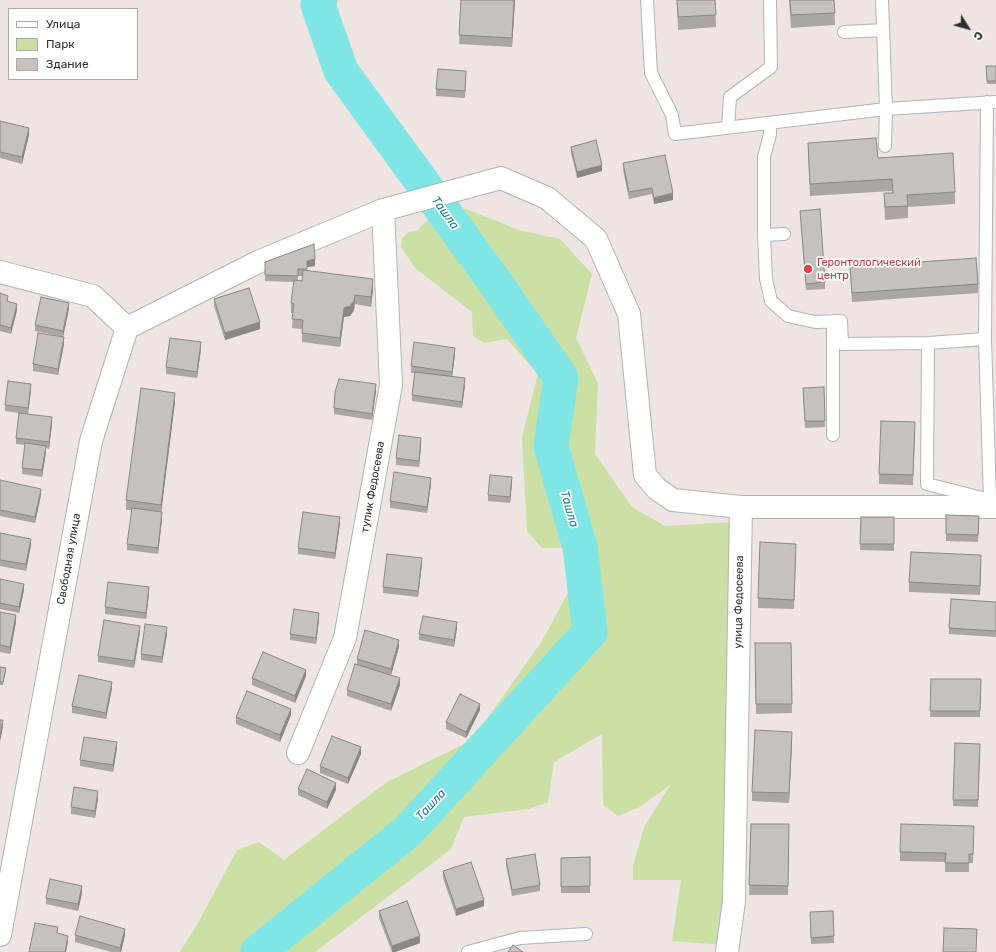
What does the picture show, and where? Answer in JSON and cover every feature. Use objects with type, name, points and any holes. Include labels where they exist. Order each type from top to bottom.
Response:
[{"type":"street","points":[[0,272],[93,296],[127,328],[258,262],[383,210],[501,178],[547,198],[596,239],[629,314],[645,474],[656,489],[673,500],[741,507],[996,507]]},
{"type":"street","name":"тупик Федосеева","points":[[298,753],[345,638],[391,385],[383,210]]},
{"type":"street","name":"Свободная улица","points":[[0,935],[91,441],[127,328]]},
{"type":"street","name":"улица Федосеева","points":[[727,952],[734,901],[741,507]]},
{"type":"lane","points":[[647,0],[651,73],[672,116],[675,134],[886,109],[992,102],[985,339],[990,500],[927,484],[928,343]]},
{"type":"lane","points":[[728,128],[730,97],[771,67],[770,0]]},
{"type":"lane","points":[[882,0],[886,146]]},
{"type":"lane","points":[[844,32],[883,30]]},
{"type":"lane","points":[[770,122],[770,134],[764,157],[764,235],[766,279],[771,301],[788,316],[815,322],[841,321],[842,344],[928,343],[985,339]]},
{"type":"lane","points":[[764,235],[784,234]]},
{"type":"lane","points":[[833,321],[834,435]]},
{"type":"lane","points":[[468,952],[520,938],[586,934]]},
{"type":"green space","points":[[447,207],[466,209],[519,230],[560,239],[592,274],[576,338],[598,383],[595,454],[632,507],[665,526],[733,522],[723,945],[672,941],[681,880],[633,880],[633,866],[644,827],[671,784],[640,807],[618,816],[603,805],[602,734],[554,762],[548,802],[529,809],[464,817],[451,849],[315,952],[180,952],[198,923],[237,850],[259,842],[284,860],[387,782],[472,740],[542,641],[574,582],[569,548],[542,548],[527,531],[522,437],[538,374],[507,339],[484,343],[473,336],[472,312],[415,268],[401,247],[402,239],[408,232],[417,231],[425,222]]},
{"type":"building","points":[[461,0],[514,0],[512,38],[459,35]]},
{"type":"building","points":[[677,0],[715,0],[716,15],[678,17]]},
{"type":"building","points":[[790,0],[834,0],[835,13],[791,15]]},
{"type":"building","points":[[986,66],[996,66],[996,81],[987,81]]},
{"type":"building","points":[[438,69],[466,71],[465,91],[436,89]]},
{"type":"building","points":[[0,121],[29,128],[22,157],[0,152]]},
{"type":"building","points":[[876,138],[878,158],[953,153],[955,192],[907,195],[908,206],[885,207],[884,193],[893,193],[892,179],[810,184],[808,143]]},
{"type":"building","points":[[596,140],[602,165],[577,172],[571,147]]},
{"type":"building","points":[[665,155],[673,193],[654,198],[652,188],[629,192],[623,163]]},
{"type":"building","points":[[820,209],[825,282],[806,284],[800,211]]},
{"type":"building","points":[[314,244],[315,259],[307,261],[307,269],[298,269],[298,276],[265,275],[265,262]]},
{"type":"building","points":[[976,258],[978,284],[852,293],[850,267]]},
{"type":"building","points":[[303,270],[373,279],[371,297],[355,295],[354,301],[350,306],[344,308],[340,338],[302,333],[303,320],[292,319],[294,304],[291,303],[294,280],[302,281]]},
{"type":"building","points":[[249,288],[260,322],[225,333],[214,299]]},
{"type":"building","points":[[0,293],[8,296],[7,301],[17,304],[11,328],[0,325]]},
{"type":"building","points":[[41,297],[69,303],[63,331],[35,325]]},
{"type":"building","points":[[38,333],[64,337],[58,369],[33,364]]},
{"type":"building","points":[[170,338],[201,342],[197,372],[166,367]]},
{"type":"building","points":[[414,342],[455,348],[452,372],[411,366]]},
{"type":"building","points":[[415,372],[465,378],[462,402],[412,395]]},
{"type":"building","points":[[339,379],[376,384],[372,414],[334,408],[335,392]]},
{"type":"building","points":[[8,381],[31,384],[28,408],[5,405]]},
{"type":"building","points":[[824,387],[825,421],[805,421],[803,388]]},
{"type":"building","points":[[141,388],[175,393],[161,505],[126,500]]},
{"type":"building","points":[[19,413],[52,417],[49,442],[16,438]]},
{"type":"building","points":[[881,421],[915,422],[913,475],[879,474]]},
{"type":"building","points":[[399,435],[421,438],[419,461],[396,458]]},
{"type":"building","points":[[25,443],[46,446],[42,470],[22,468]]},
{"type":"building","points":[[394,472],[431,478],[427,507],[390,501]]},
{"type":"building","points":[[490,475],[512,477],[510,497],[488,495]]},
{"type":"building","points":[[0,480],[41,489],[35,517],[0,510]]},
{"type":"building","points":[[132,508],[162,512],[158,548],[127,544]]},
{"type":"building","points":[[303,512],[340,517],[335,553],[298,548]]},
{"type":"building","points":[[946,515],[979,516],[978,535],[946,534]]},
{"type":"building","points":[[861,517],[894,517],[894,544],[860,544]]},
{"type":"building","points":[[0,533],[31,539],[26,564],[0,560]]},
{"type":"building","points":[[760,542],[796,544],[794,600],[758,598]]},
{"type":"building","points":[[911,552],[981,555],[980,586],[909,582]]},
{"type":"building","points":[[387,554],[422,558],[418,591],[383,587]]},
{"type":"building","points":[[0,579],[24,584],[19,607],[0,603]]},
{"type":"building","points":[[108,582],[149,587],[146,613],[105,607]]},
{"type":"building","points":[[951,599],[996,602],[996,631],[949,628]]},
{"type":"building","points":[[294,609],[319,613],[316,638],[290,634]]},
{"type":"building","points":[[0,612],[16,615],[10,647],[0,645]]},
{"type":"building","points":[[423,616],[457,622],[454,640],[419,634]]},
{"type":"building","points":[[104,620],[140,626],[134,661],[98,656]]},
{"type":"building","points":[[145,624],[167,627],[162,657],[141,654]]},
{"type":"building","points":[[365,630],[399,640],[391,669],[357,659]]},
{"type":"building","points":[[755,643],[791,643],[792,704],[756,704]]},
{"type":"building","points":[[263,652],[306,670],[295,696],[252,678]]},
{"type":"building","points":[[355,664],[400,678],[391,704],[347,690]]},
{"type":"building","points":[[0,667],[6,668],[3,682],[0,682]]},
{"type":"building","points":[[79,675],[112,682],[106,713],[72,706]]},
{"type":"building","points":[[931,679],[981,679],[980,711],[930,711]]},
{"type":"building","points":[[247,691],[291,709],[280,735],[236,717]]},
{"type":"building","points":[[460,694],[480,704],[466,732],[446,722]]},
{"type":"building","points":[[0,720],[3,720],[0,736]]},
{"type":"building","points":[[755,730],[792,732],[789,793],[752,792]]},
{"type":"building","points":[[332,736],[361,747],[348,778],[320,766]]},
{"type":"building","points":[[84,737],[117,742],[113,765],[80,760]]},
{"type":"building","points":[[955,743],[980,744],[978,800],[953,800]]},
{"type":"building","points":[[307,769],[336,783],[327,802],[298,789]]},
{"type":"building","points":[[74,787],[98,791],[95,811],[71,807]]},
{"type":"building","points":[[751,824],[789,824],[788,886],[749,885]]},
{"type":"building","points":[[901,824],[974,826],[973,854],[969,854],[969,863],[945,863],[946,853],[900,852]]},
{"type":"building","points":[[535,854],[540,885],[512,890],[506,859]]},
{"type":"building","points":[[590,857],[590,886],[561,887],[561,858]]},
{"type":"building","points":[[471,862],[484,900],[456,909],[443,871]]},
{"type":"building","points":[[50,879],[82,886],[78,904],[46,898]]},
{"type":"building","points":[[407,901],[420,936],[392,946],[379,911]]},
{"type":"building","points":[[833,911],[834,936],[811,938],[810,912]]},
{"type":"building","points":[[80,916],[125,929],[120,948],[75,935]]},
{"type":"building","points":[[35,923],[58,927],[57,933],[68,936],[65,952],[29,952]]},
{"type":"building","points":[[944,928],[977,929],[976,952],[943,952]]},
{"type":"building","points":[[513,945],[523,952],[508,952]]},
{"type":"waterway","name":"Ташла","points":[[258,952],[408,831],[590,632],[580,547],[551,446],[561,378],[497,285],[341,71],[318,5],[320,0]]},
{"type":"place","name":"Геронтологический центр","points":[[808,269]]}]
